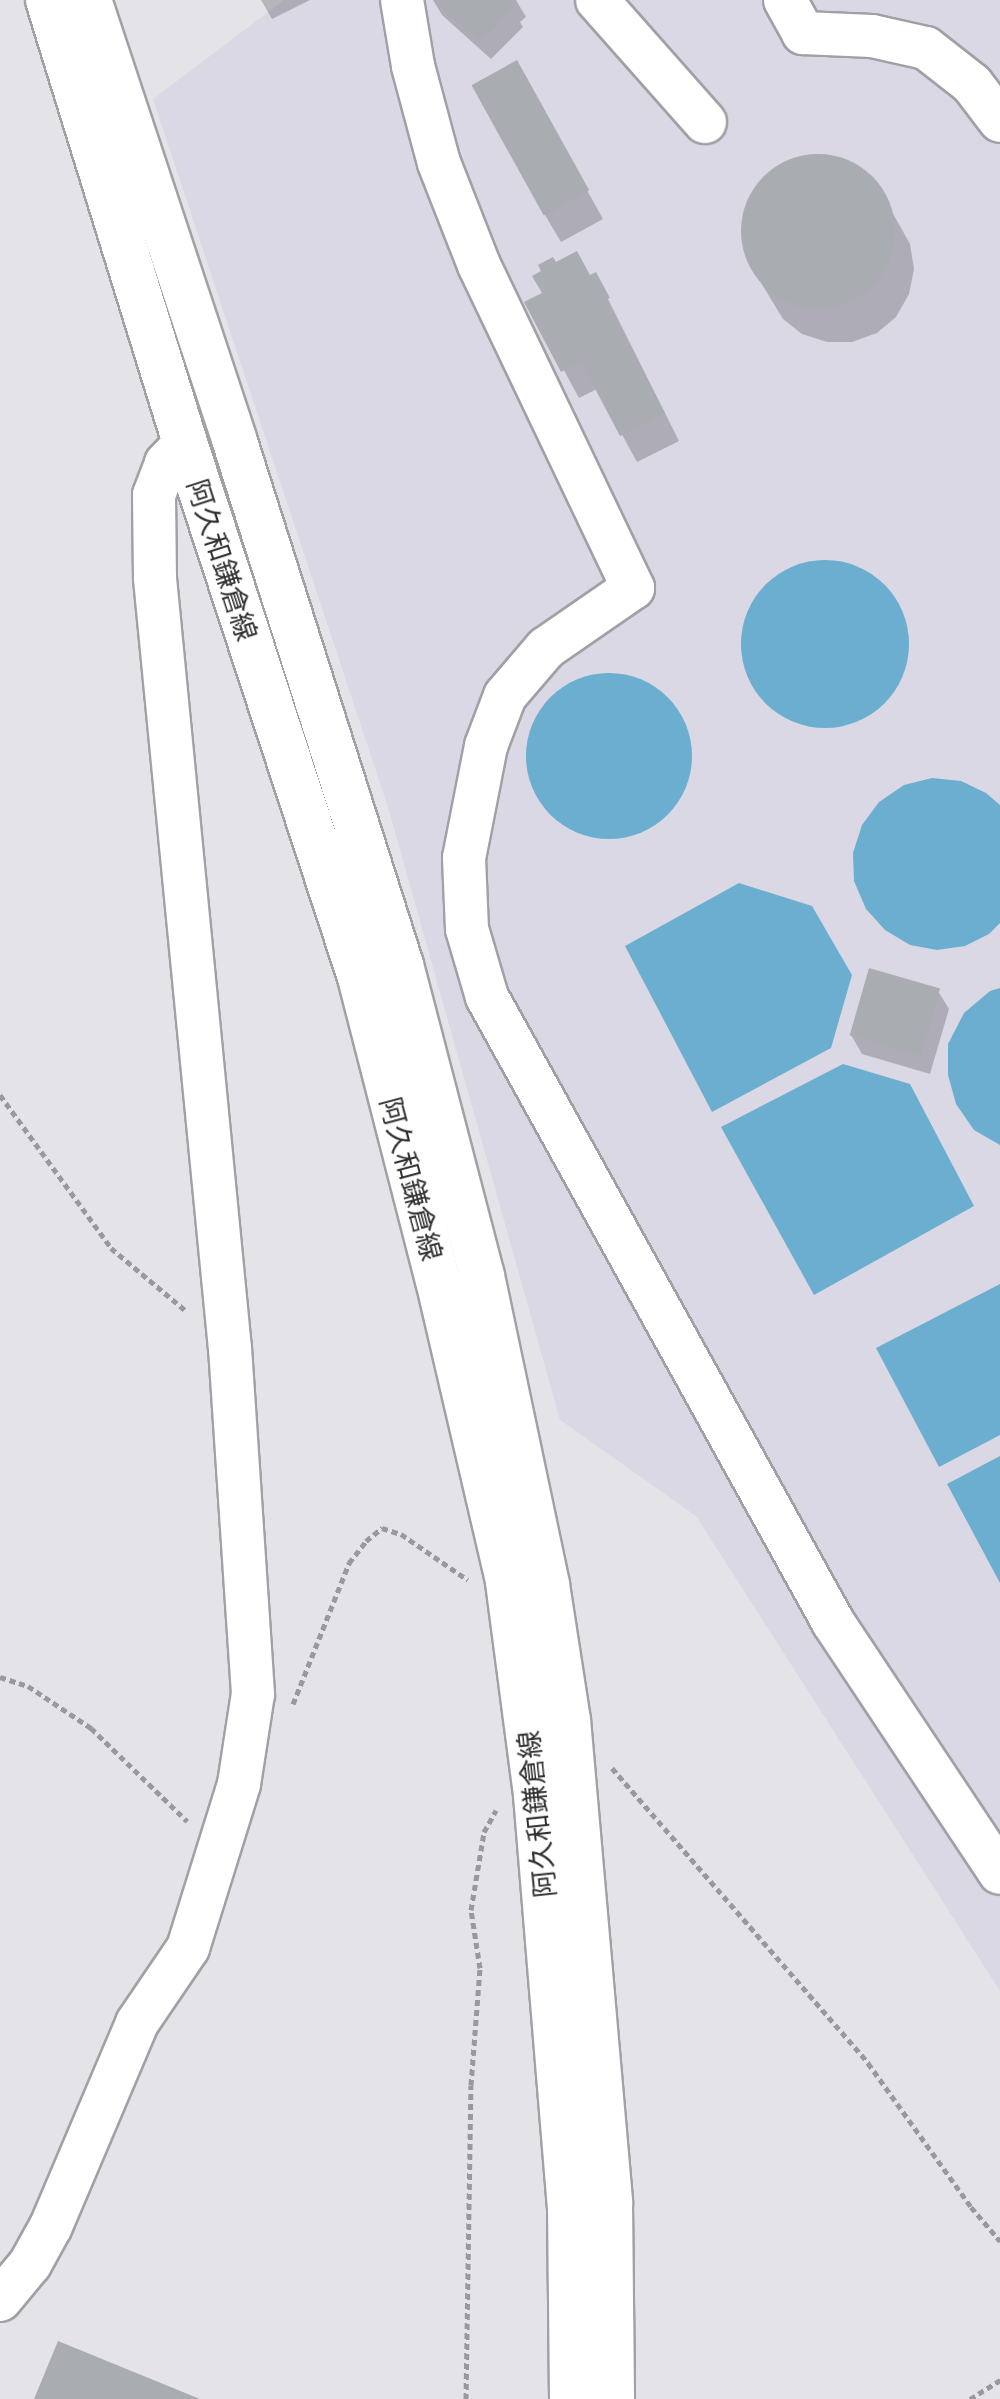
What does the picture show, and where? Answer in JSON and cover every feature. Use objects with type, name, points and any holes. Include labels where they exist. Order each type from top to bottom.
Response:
[{"type":"main road","name":"阿久和鎌倉線","points":[[48,0],[185,443],[360,977],[438,1280],[508,1582],[533,1768],[570,2206],[572,2399]]},
{"type":"main road","name":"阿久和鎌倉線","points":[[89,0],[234,439],[401,965],[482,1276],[547,1585],[568,1720],[610,2203],[612,2399]]},
{"type":"street","points":[[402,0],[413,66],[439,163],[479,265],[633,588],[546,648],[505,696],[486,746],[464,858],[467,929],[487,997],[833,1622],[1000,1873]]},
{"type":"street","points":[[597,0],[705,122]]},
{"type":"street","points":[[785,0],[803,33],[872,36],[926,48],[972,84],[1000,121]]},
{"type":"street","points":[[0,2300],[30,2264],[51,2226],[137,2023],[188,1948],[239,1784],[253,1694],[230,1349],[155,578],[154,495],[166,463],[185,443]]},
{"type":"path","points":[[0,1095],[111,1248],[230,1349]]},
{"type":"path","points":[[286,1713],[349,1563],[366,1541],[382,1528],[401,1534],[467,1580],[508,1582]]},
{"type":"path","points":[[0,1677],[28,1686],[91,1728],[219,1853]]},
{"type":"path","points":[[568,1720],[868,2063],[971,2207],[1000,2241]]},
{"type":"path","points":[[466,2399],[471,2085],[480,1968],[471,1910],[484,1832],[501,1801],[533,1768]]},
{"type":"path","points":[[970,2399],[1000,2380]]},
{"type":"shaded area","points":[[284,0],[1000,0],[1000,1991],[696,1516],[560,1420],[388,807],[153,99]]},
{"type":"water","points":[[825,560],[857,566],[885,584],[903,612],[909,644],[903,676],[885,704],[857,722],[825,728],[793,722],[765,704],[747,676],[741,644],[747,612],[765,584],[793,566]]},
{"type":"water","points":[[609,673],[641,679],[668,697],[686,724],[692,756],[686,788],[668,815],[641,833],[609,839],[577,833],[550,815],[532,788],[526,756],[532,724],[550,697],[577,679]]},
{"type":"water","points":[[932,778],[961,781],[986,793],[1000,805],[1000,923],[989,934],[965,946],[937,950],[910,945],[885,930],[866,909],[854,881],[853,853],[862,825],[879,802],[904,785]]},
{"type":"water","points":[[739,883],[812,906],[852,975],[831,1048],[712,1112],[625,946]]},
{"type":"water","points":[[1000,988],[1000,1145],[974,1130],[956,1104],[948,1075],[948,1044],[964,1013],[990,991]]},
{"type":"water","points":[[843,1064],[910,1084],[974,1206],[814,1295],[721,1127]]},
{"type":"water","points":[[1000,1284],[1000,1435],[939,1467],[876,1348]]},
{"type":"water","points":[[1000,1456],[1000,1583],[947,1484]]},
{"type":"building","points":[[433,0],[514,0],[510,4],[514,7],[480,42]]},
{"type":"building","points":[[517,60],[589,190],[544,216],[472,85]]},
{"type":"building","points":[[818,154],[847,160],[872,177],[889,202],[895,231],[889,260],[872,285],[847,302],[818,308],[789,302],[764,285],[747,260],[741,231],[747,202],[764,177],[789,160]]},
{"type":"building","points":[[577,251],[590,275],[596,272],[610,298],[605,300],[665,413],[620,436],[581,362],[561,372],[524,302],[542,293],[532,276],[541,271],[538,265],[553,257],[556,262]]},
{"type":"building","points":[[869,968],[940,988],[921,1056],[850,1035]]},
{"type":"building","points":[[58,2341],[200,2399],[34,2399]]}]
